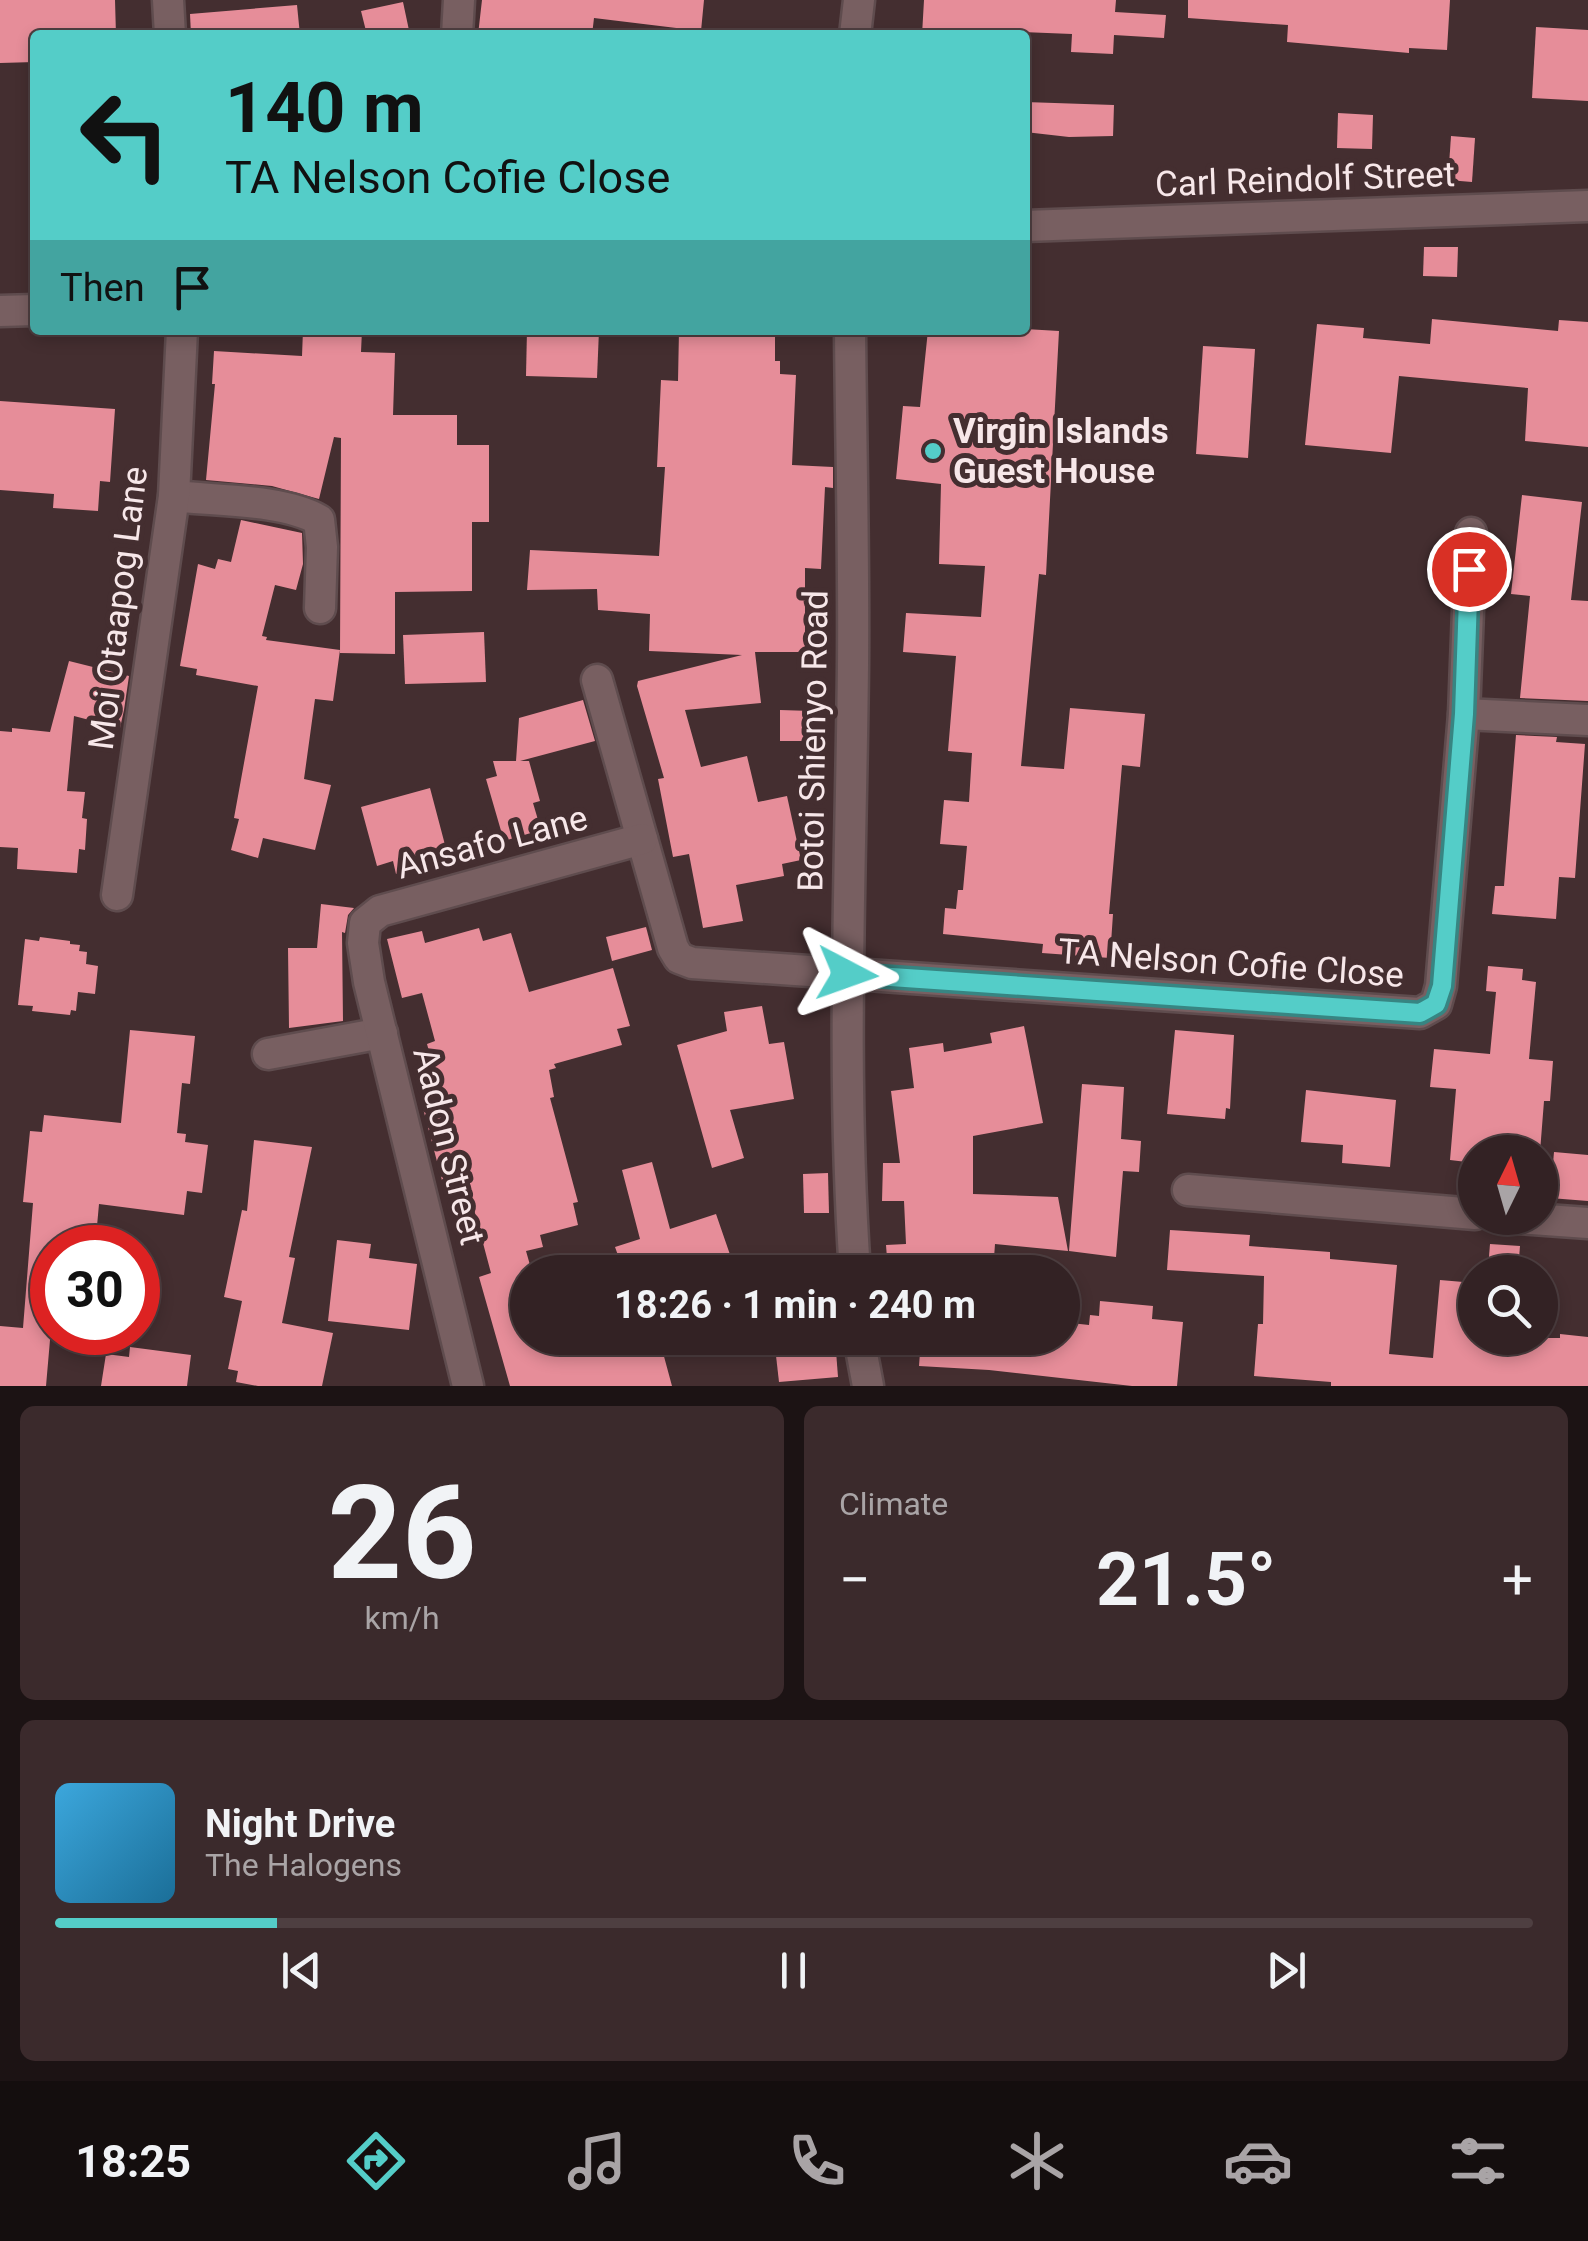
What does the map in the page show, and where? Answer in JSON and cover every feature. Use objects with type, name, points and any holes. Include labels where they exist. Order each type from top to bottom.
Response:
[{"type":"street","points":[[168,0],[170,30]]},
{"type":"street","points":[[457,30],[459,0]]},
{"type":"street","points":[[856,30],[859,0]]},
{"type":"street","name":"Carl Reindolf Street","points":[[1030,226],[1588,206]]},
{"type":"street","points":[[0,311],[30,310]]},
{"type":"street","name":"Moi Otaapog Lane","points":[[117,895],[174,496],[182,335]]},
{"type":"street","name":"Botoi Shienyo Road","points":[[850,335],[853,661],[847,974],[848,1171],[854,1255]]},
{"type":"street","points":[[174,496],[286,508],[306,512],[319,520],[320,608]]},
{"type":"street","name":"TA Nelson Cofie Close","points":[[847,974],[1420,1013],[1436,1004],[1442,986],[1464,714],[1470,533]]},
{"type":"street","points":[[596,680],[678,958],[692,963],[847,974]]},
{"type":"street","points":[[1464,714],[1588,720]]},
{"type":"street","name":"Ansafo Lane","points":[[366,923],[380,911],[642,840]]},
{"type":"street","name":"Aadon Street","points":[[366,923],[363,943],[382,1033],[468,1386]]},
{"type":"street","points":[[268,1054],[382,1033]]},
{"type":"street","points":[[1188,1190],[1458,1213]]},
{"type":"street","points":[[1558,1221],[1588,1223]]},
{"type":"street","points":[[862,1355],[868,1386]]},
{"type":"building","points":[[0,0],[115,0],[116,30],[30,30],[30,62],[0,63]]},
{"type":"building","points":[[482,0],[704,0],[701,30],[594,18],[593,30],[479,30]]},
{"type":"building","points":[[924,0],[1116,0],[1115,12],[1166,15],[1164,38],[1114,35],[1113,54],[1071,52],[1072,34],[922,30]]},
{"type":"building","points":[[1188,0],[1450,0],[1447,50],[1409,48],[1409,53],[1287,42],[1288,25],[1188,18]]},
{"type":"building","points":[[403,2],[409,30],[366,30],[361,11]]},
{"type":"building","points":[[297,5],[300,30],[191,30],[190,14]]},
{"type":"building","points":[[1536,27],[1588,30],[1588,101],[1532,98]]},
{"type":"building","points":[[1030,102],[1114,105],[1113,136],[1030,133]]},
{"type":"building","points":[[1338,113],[1373,115],[1372,149],[1337,148]]},
{"type":"building","points":[[1451,136],[1475,138],[1472,182],[1448,180]]},
{"type":"building","points":[[1424,247],[1458,247],[1457,277],[1423,276]]},
{"type":"building","points":[[1432,319],[1558,331],[1559,320],[1588,322],[1588,447],[1525,441],[1528,388],[1399,376],[1391,453],[1305,445],[1317,324],[1364,328],[1363,338],[1430,344]]},
{"type":"building","points":[[1030,329],[1059,331],[1046,575],[1039,574],[1021,766],[1064,769],[1070,708],[1145,714],[1140,767],[1122,765],[1109,914],[1113,914],[1110,958],[1042,953],[1043,944],[943,934],[945,908],[956,909],[958,890],[963,890],[967,846],[940,844],[944,800],[969,802],[972,753],[948,751],[956,656],[903,652],[906,613],[981,617],[985,566],[939,564],[941,484],[896,479],[903,406],[920,407],[927,335],[1030,335]]},
{"type":"building","points":[[303,335],[362,335],[361,352],[395,353],[393,415],[457,415],[457,445],[489,445],[489,522],[472,522],[472,591],[395,592],[395,654],[340,653],[341,438],[334,437],[319,499],[272,486],[206,480],[215,384],[214,351],[302,356]]},
{"type":"building","points":[[527,335],[599,335],[597,378],[526,376]]},
{"type":"building","points":[[679,335],[775,335],[775,361],[780,361],[780,374],[796,375],[792,465],[833,467],[833,488],[825,487],[821,569],[805,568],[805,652],[755,652],[761,703],[685,710],[701,767],[747,756],[758,802],[787,796],[801,860],[782,864],[784,876],[736,885],[743,921],[703,928],[689,854],[673,857],[658,779],[664,778],[637,686],[638,681],[742,655],[649,651],[650,614],[598,610],[597,589],[527,590],[530,550],[659,556],[665,467],[657,467],[661,380],[678,381]]},
{"type":"building","points":[[1203,346],[1255,349],[1248,458],[1196,454]]},
{"type":"building","points":[[0,401],[115,409],[110,482],[100,481],[98,511],[53,508],[54,494],[0,490]]},
{"type":"building","points":[[1522,495],[1582,502],[1571,600],[1588,601],[1588,701],[1520,698],[1530,596],[1511,594]]},
{"type":"building","points":[[241,520],[302,533],[303,564],[296,590],[275,585],[262,636],[266,640],[340,650],[333,701],[315,699],[304,779],[331,785],[315,850],[263,838],[258,858],[231,850],[258,686],[196,675],[197,669],[180,666],[198,564],[215,569],[218,559],[231,562]]},
{"type":"building","points":[[484,632],[486,682],[405,684],[403,635]]},
{"type":"building","points":[[69,661],[129,676],[120,728],[74,716],[67,791],[85,792],[82,818],[87,819],[85,850],[79,849],[77,873],[17,869],[18,848],[0,847],[0,731],[12,732],[12,728],[50,732]]},
{"type":"building","points":[[583,700],[595,741],[520,761],[529,761],[540,801],[533,803],[541,830],[504,841],[486,779],[497,776],[493,761],[516,761],[519,718]]},
{"type":"building","points":[[780,710],[812,711],[812,741],[780,741]]},
{"type":"building","points":[[1516,735],[1557,737],[1556,742],[1585,744],[1575,878],[1559,877],[1556,919],[1492,914],[1495,886],[1504,886]]},
{"type":"building","points":[[430,788],[449,860],[396,874],[393,861],[377,866],[361,807]]},
{"type":"building","points":[[321,904],[354,908],[348,915],[345,933],[342,932],[343,1021],[289,1028],[288,948],[317,948]]},
{"type":"building","points":[[646,927],[652,950],[612,961],[606,937]]},
{"type":"building","points":[[479,928],[483,941],[511,933],[529,992],[613,968],[630,1026],[617,1029],[622,1045],[554,1064],[556,1068],[549,1070],[554,1097],[550,1098],[578,1202],[573,1203],[578,1225],[540,1235],[543,1247],[526,1251],[527,1255],[510,1255],[510,1355],[664,1355],[672,1386],[510,1386],[479,1277],[491,1273],[467,1183],[444,1188],[420,1097],[441,1094],[427,1044],[435,1041],[422,993],[402,998],[387,939],[422,931],[425,943]]},
{"type":"building","points":[[40,937],[80,945],[79,951],[87,952],[86,964],[98,966],[95,994],[78,992],[76,1011],[71,1010],[70,1015],[32,1011],[33,1006],[18,1005],[25,939],[39,941]]},
{"type":"building","points":[[1488,966],[1523,969],[1522,980],[1536,982],[1529,1059],[1553,1061],[1550,1101],[1544,1101],[1541,1135],[1458,1135],[1458,1161],[1450,1160],[1456,1089],[1430,1087],[1434,1049],[1490,1054],[1496,992],[1486,991]]},
{"type":"building","points":[[762,1006],[769,1044],[784,1042],[794,1099],[730,1110],[744,1158],[712,1168],[677,1045],[727,1031],[724,1012]]},
{"type":"building","points":[[1024,1026],[1043,1123],[973,1136],[973,1194],[1058,1197],[1068,1251],[995,1244],[994,1255],[887,1255],[886,1245],[906,1244],[904,1201],[882,1201],[883,1163],[900,1163],[891,1091],[914,1088],[909,1048],[943,1043],[944,1052],[992,1043],[990,1033]]},
{"type":"building","points":[[130,1030],[195,1036],[190,1084],[182,1083],[177,1133],[186,1134],[185,1142],[208,1145],[202,1193],[187,1191],[184,1215],[99,1204],[97,1225],[31,1225],[33,1203],[23,1202],[30,1131],[42,1132],[44,1115],[121,1123]]},
{"type":"building","points":[[1175,1030],[1234,1035],[1230,1109],[1226,1108],[1225,1119],[1167,1114]]},
{"type":"building","points":[[1082,1084],[1124,1087],[1121,1139],[1141,1141],[1139,1172],[1123,1171],[1116,1257],[1069,1251]]},
{"type":"building","points":[[1306,1090],[1396,1100],[1390,1167],[1342,1163],[1343,1145],[1301,1142]]},
{"type":"building","points":[[254,1140],[312,1147],[289,1257],[295,1258],[282,1323],[333,1333],[322,1386],[258,1386],[236,1382],[238,1371],[228,1369],[242,1301],[224,1297],[242,1210],[247,1211]]},
{"type":"building","points":[[1558,1152],[1588,1155],[1588,1201],[1558,1199]]},
{"type":"building","points":[[652,1162],[670,1229],[716,1214],[730,1255],[618,1255],[615,1247],[640,1239],[622,1170]]},
{"type":"building","points":[[828,1173],[829,1213],[804,1213],[803,1174]]},
{"type":"building","points":[[1170,1230],[1250,1235],[1249,1246],[1330,1252],[1330,1259],[1397,1265],[1389,1354],[1433,1358],[1440,1280],[1458,1282],[1458,1355],[1558,1355],[1560,1334],[1588,1337],[1588,1386],[1331,1386],[1331,1382],[1254,1376],[1258,1324],[1263,1324],[1264,1276],[1167,1270]]},
{"type":"building","points":[[30,1240],[30,1355],[49,1355],[46,1386],[0,1386],[0,1326],[23,1328]]},
{"type":"building","points":[[337,1240],[371,1244],[369,1258],[417,1264],[409,1330],[328,1321]]},
{"type":"building","points":[[1490,1244],[1520,1246],[1519,1255],[1489,1255]]},
{"type":"building","points":[[1100,1301],[1153,1306],[1152,1319],[1183,1322],[1177,1386],[1132,1386],[919,1366],[920,1355],[1080,1355],[1080,1324],[1089,1325],[1090,1315],[1099,1316]]},
{"type":"building","points":[[160,1351],[191,1355],[187,1386],[101,1386],[106,1355],[160,1355]]},
{"type":"building","points":[[776,1355],[836,1355],[838,1377],[779,1382]]},
{"type":"place","name":"Virgin Islands Guest House","points":[[933,451]]},
{"type":"route","points":[[847,974],[1420,1013],[1436,1004],[1442,986],[1464,714],[1469,569]]}]
